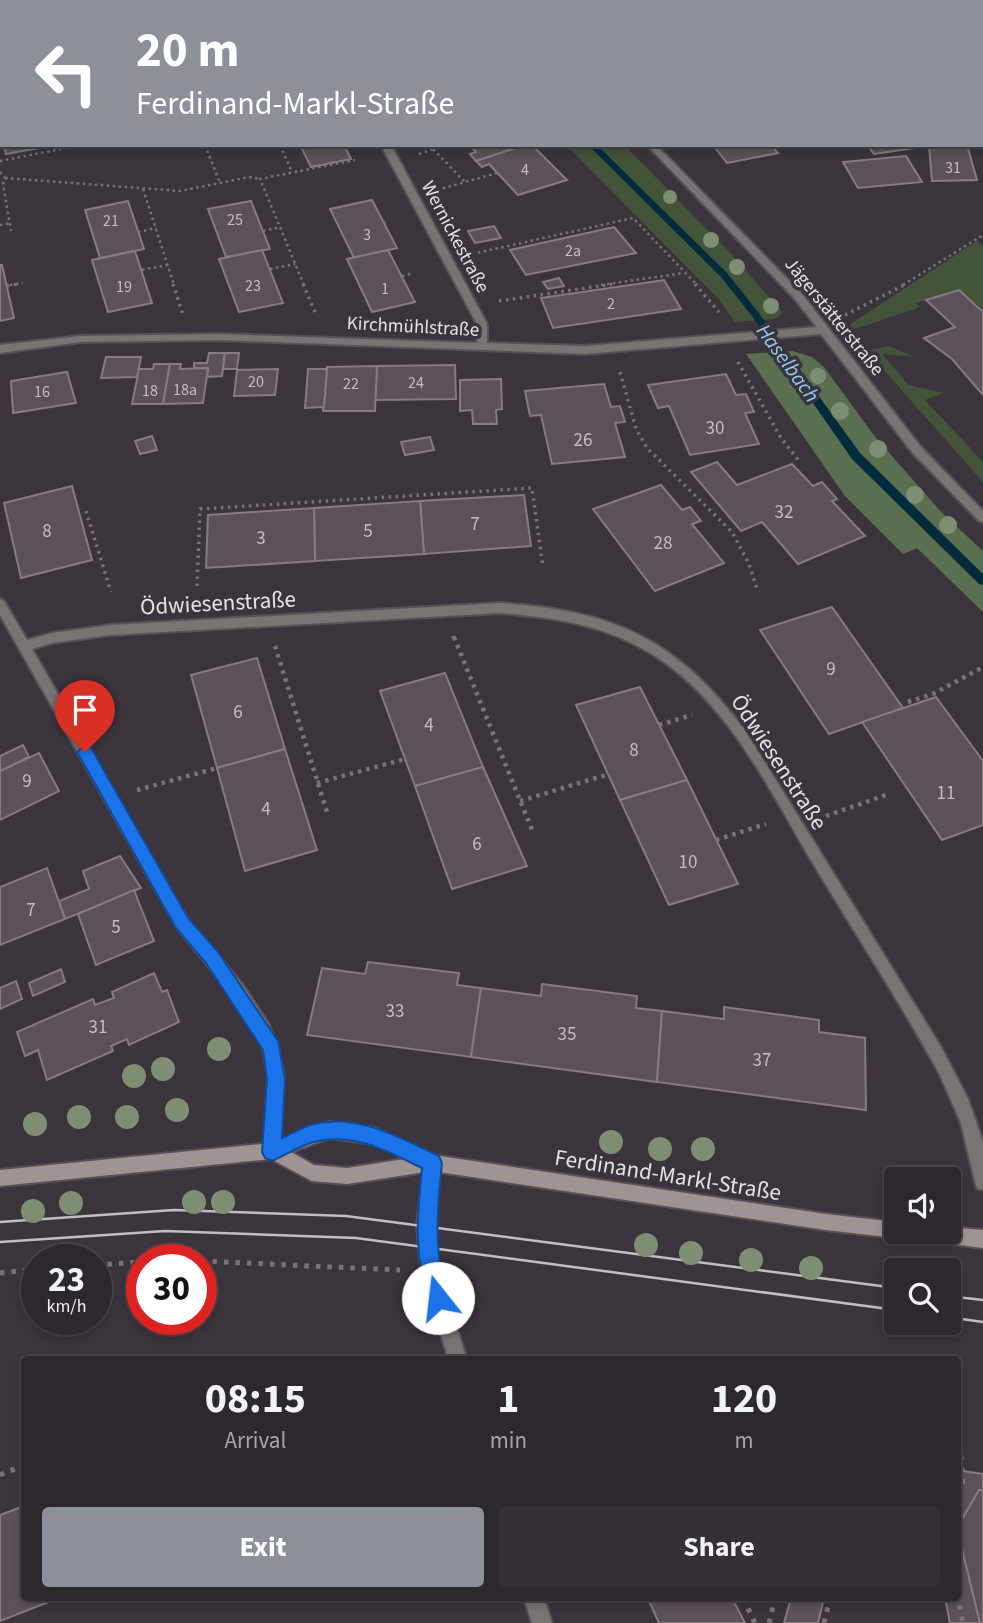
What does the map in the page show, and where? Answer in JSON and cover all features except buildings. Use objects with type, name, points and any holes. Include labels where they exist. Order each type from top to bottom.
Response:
[{"type":"street","name":"Wernickestraße","points":[[387,147],[482,324],[482,348]]},
{"type":"street","name":"Jägerstätterstraße","points":[[653,147],[764,259],[825,330],[916,449],[983,518]]},
{"type":"street","name":"Kirchmühlstraße","points":[[0,349],[81,339],[220,337],[585,350],[825,330]]},
{"type":"street","points":[[0,604],[182,923],[212,957],[271,1047],[276,1079],[272,1152]]},
{"type":"street","name":"Ödwiesenstraße","points":[[25,646],[52,638],[110,630],[500,608],[542,611],[591,621],[658,651],[687,673],[733,726],[938,1054],[972,1125],[983,1182]]},
{"type":"street","name":"Ferdinand-Markl-Straße","points":[[0,1178],[272,1152],[317,1132],[355,1131],[375,1136],[432,1163],[884,1229]]},
{"type":"street","name":"Ferdinand-Markl-Straße","points":[[272,1152],[313,1173],[347,1176],[432,1163]]},
{"type":"street","points":[[432,1163],[425,1225],[430,1272],[457,1356]]},
{"type":"street","points":[[961,1237],[983,1239]]},
{"type":"street","points":[[535,1601],[542,1623]]},
{"type":"path","points":[[0,161],[71,147]]},
{"type":"path","points":[[206,147],[220,183]]},
{"type":"path","points":[[282,147],[292,172]]},
{"type":"path","points":[[416,155],[439,147]]},
{"type":"path","points":[[433,149],[465,182]]},
{"type":"path","points":[[0,172],[5,178],[180,191],[260,179],[355,160]]},
{"type":"path","points":[[437,190],[497,173]]},
{"type":"path","points":[[5,178],[2,184],[11,231]]},
{"type":"path","points":[[260,179],[315,312]]},
{"type":"path","points":[[143,188],[187,326]]},
{"type":"path","points":[[484,251],[633,218],[721,311],[713,316]]},
{"type":"path","points":[[0,225],[10,223]]},
{"type":"path","points":[[263,231],[280,227]]},
{"type":"path","points":[[138,232],[156,228]]},
{"type":"path","points":[[834,318],[855,313],[890,294],[983,235]]},
{"type":"path","points":[[270,269],[295,264]]},
{"type":"path","points":[[142,270],[167,265]]},
{"type":"path","points":[[512,299],[685,272]]},
{"type":"path","points":[[402,276],[413,273]]},
{"type":"path","points":[[7,286],[23,283]]},
{"type":"path","points":[[733,352],[781,438],[800,462]]},
{"type":"path","points":[[616,361],[636,429],[642,439],[732,531],[749,564],[758,592]]},
{"type":"path","points":[[197,586],[200,509],[532,488],[543,567]]},
{"type":"path","points":[[86,511],[111,592]]},
{"type":"path","points":[[450,630],[531,830]]},
{"type":"path","points":[[274,643],[327,812]]},
{"type":"path","points":[[908,702],[935,693],[983,667]]},
{"type":"path","points":[[659,725],[698,714]]},
{"type":"path","points":[[317,783],[405,759]]},
{"type":"path","points":[[111,797],[217,768]]},
{"type":"path","points":[[520,801],[608,774]]},
{"type":"path","points":[[826,816],[887,795]]},
{"type":"path","points":[[716,840],[766,824]]},
{"type":"path","points":[[217,1262],[401,1270]]},
{"type":"path","points":[[0,1272],[21,1270]]},
{"type":"path","points":[[961,1461],[961,1486]]},
{"type":"path","points":[[0,1475],[21,1466]]},
{"type":"path","points":[[744,1601],[755,1623]]},
{"type":"path","points":[[769,1623],[774,1601]]},
{"type":"path","points":[[824,1623],[829,1601]]},
{"type":"path","points":[[958,1601],[963,1623]]},
{"type":"green space","points":[[568,147],[626,147],[732,255],[783,313],[774,319],[735,322],[717,297]]},
{"type":"green space","points":[[977,241],[983,246],[983,312],[959,290],[916,303],[920,307],[849,331],[849,325]]},
{"type":"green space","points":[[889,346],[915,357],[882,354],[909,385],[944,393],[925,400],[983,462],[983,482],[867,351]]},
{"type":"green space","points":[[792,351],[812,357],[824,367],[876,438],[944,515],[983,551],[983,612],[917,548],[903,554],[845,496],[746,354]]},
{"type":"waterway","name":"Haselbach","points":[[594,147],[724,275],[856,456],[983,581]]},
{"type":"tram line","points":[[0,1222],[174,1210],[346,1216],[884,1286]]},
{"type":"tram line","points":[[0,1242],[165,1231],[356,1238],[884,1308]]},
{"type":"tram line","points":[[961,1297],[983,1300]]},
{"type":"tram line","points":[[961,1319],[983,1322]]},
{"type":"route","points":[[85,752],[182,923],[212,957],[271,1047],[276,1079],[272,1152],[317,1132],[355,1131],[375,1136],[432,1163],[425,1225],[430,1272],[438,1298]]}]
